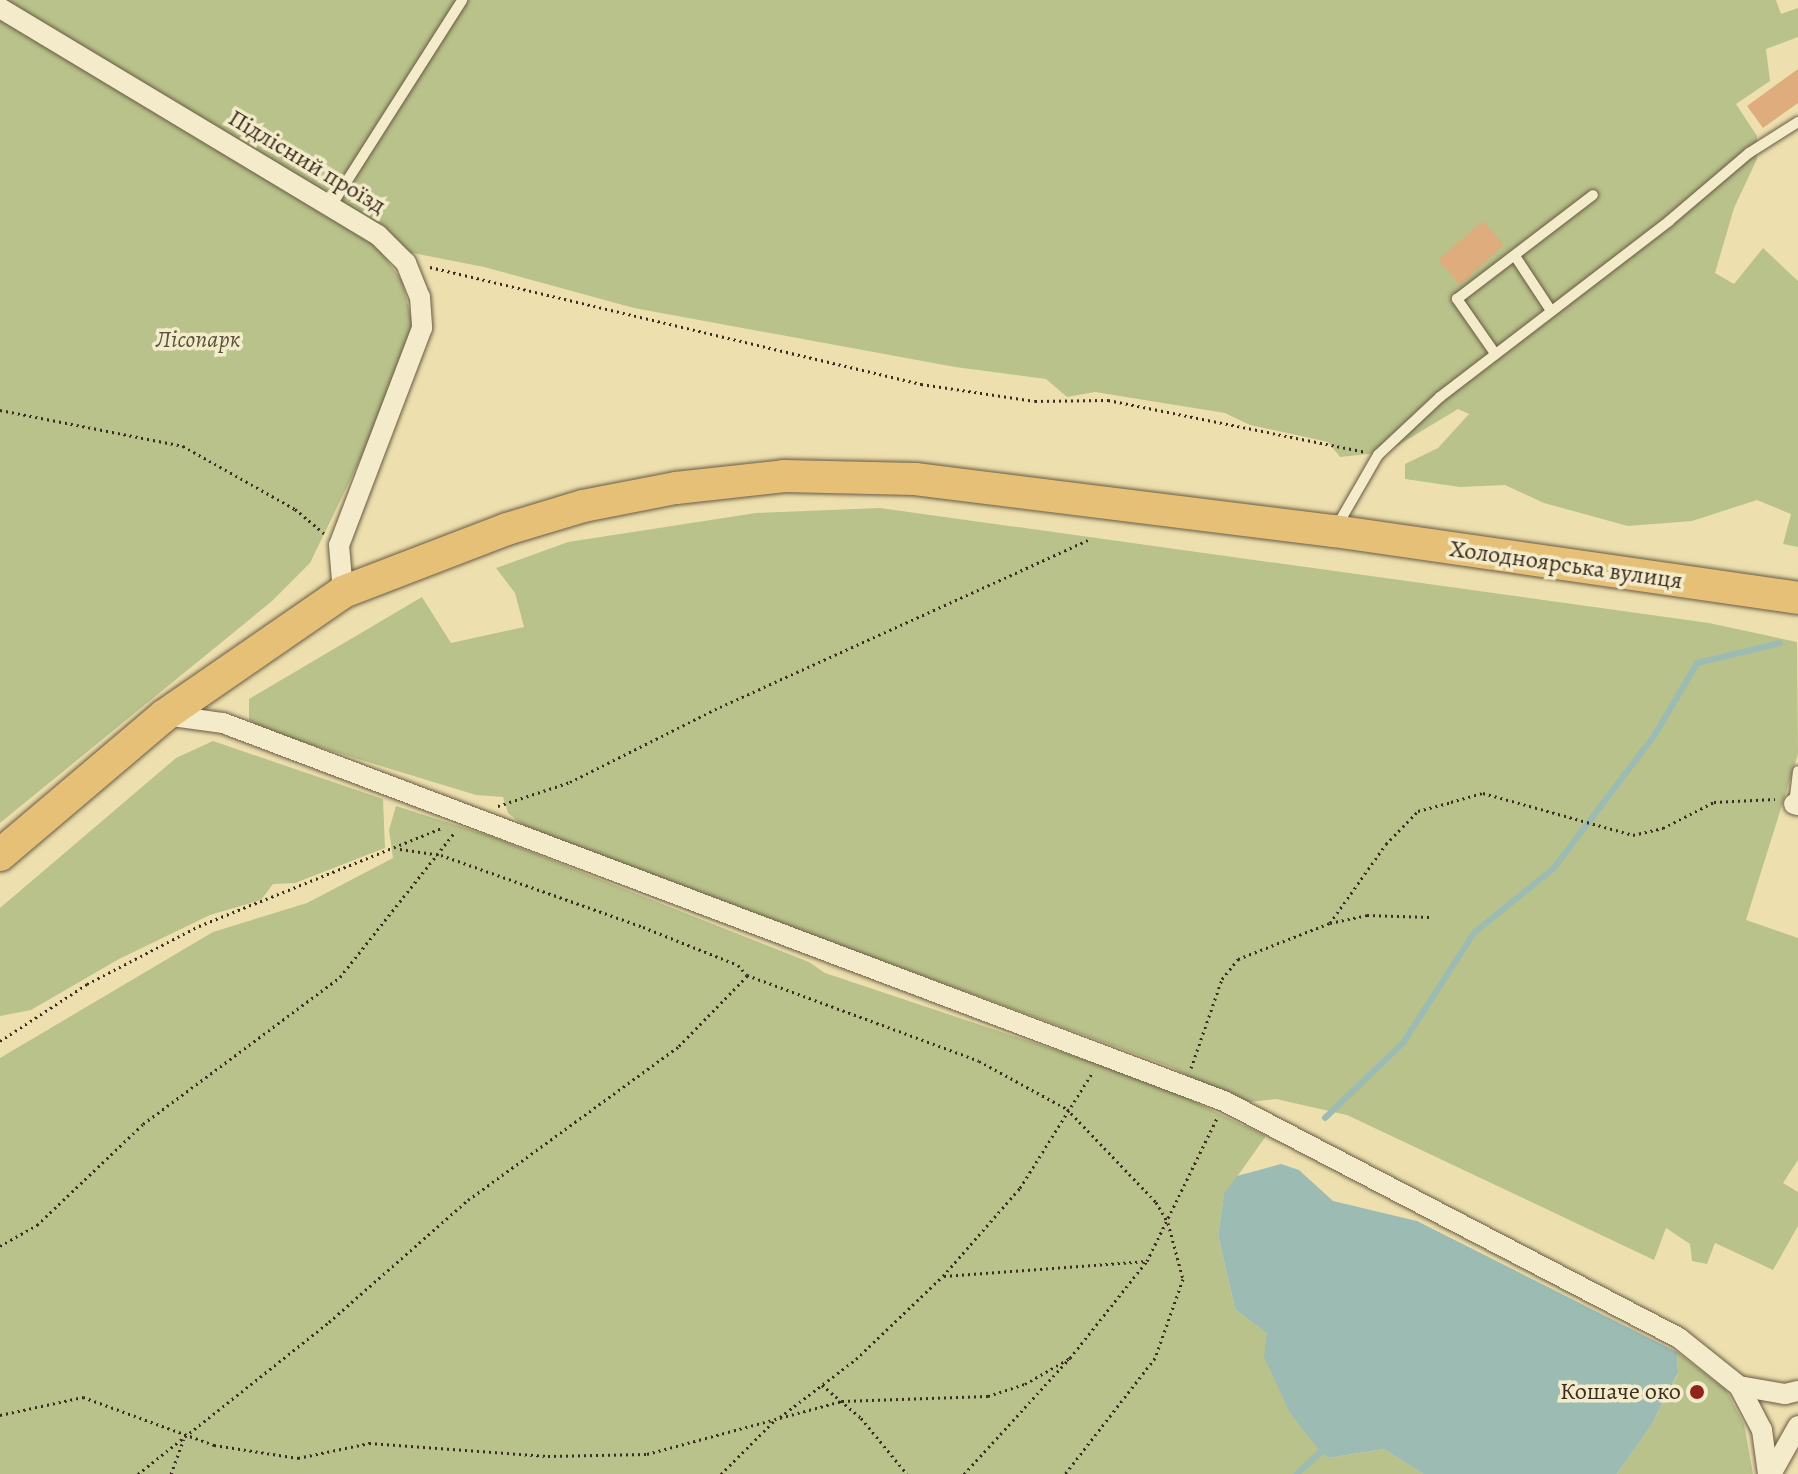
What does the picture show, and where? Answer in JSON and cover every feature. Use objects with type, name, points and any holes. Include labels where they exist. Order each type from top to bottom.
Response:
[{"type":"main road","name":"Холодноярська вулиця","points":[[0,855],[165,715],[343,592],[440,551],[583,506],[784,476],[915,479],[1334,531],[1798,598]]},
{"type":"street","name":"Підлісний проїзд","points":[[0,8],[378,235],[406,263],[420,297],[422,328],[339,545],[343,592]]},
{"type":"street","points":[[165,715],[223,723],[464,818],[1224,1101],[1679,1338],[1739,1386],[1762,1430],[1769,1474]]},
{"type":"street","points":[[1739,1386],[1785,1394],[1798,1391]]},
{"type":"street","points":[[1769,1474],[1798,1426]]},
{"type":"lane","points":[[331,206],[462,0]]},
{"type":"lane","points":[[1334,531],[1378,455],[1494,352],[1669,221],[1749,153],[1798,122]]},
{"type":"lane","points":[[1494,352],[1457,299],[1593,195]]},
{"type":"lane","points":[[1515,256],[1550,309]]},
{"type":"lane","points":[[1796,805],[1798,771]]},
{"type":"path","points":[[406,263],[587,301],[652,324],[921,384],[1035,401],[1108,400],[1378,455]]},
{"type":"path","points":[[0,410],[183,446],[295,509],[339,545]]},
{"type":"path","points":[[0,1041],[87,984],[199,926],[396,849],[464,818],[570,782],[720,707],[1089,540]]},
{"type":"path","points":[[1330,923],[1386,844],[1418,811],[1483,793],[1633,835],[1663,828],[1714,802],[1767,798],[1796,805]]},
{"type":"path","points":[[0,1246],[37,1225],[143,1124],[340,977],[407,890],[441,855],[464,818]]},
{"type":"path","points":[[396,849],[441,855],[643,927],[738,965],[747,975],[979,1061],[1067,1109],[1156,1202],[1168,1223],[1183,1279],[1169,1328],[1155,1358],[1065,1474]]},
{"type":"path","points":[[1197,1091],[1191,1068],[1201,1029],[1222,979],[1238,959],[1330,923],[1367,915],[1430,917]]},
{"type":"path","points":[[138,1474],[329,1322],[468,1200],[669,1054],[747,975]]},
{"type":"path","points":[[721,1474],[776,1420],[822,1385],[943,1276],[1020,1188],[1101,1055]]},
{"type":"path","points":[[964,1474],[1070,1358],[1147,1261],[1168,1223],[1224,1101]]},
{"type":"path","points":[[943,1276],[1147,1261]]},
{"type":"path","points":[[0,1415],[83,1397],[185,1435],[298,1458],[369,1443],[548,1456],[647,1454],[842,1401],[988,1396],[1025,1384],[1070,1358]]},
{"type":"path","points":[[822,1385],[842,1401],[907,1474]]},
{"type":"path","points":[[171,1474],[185,1435]]},
{"type":"green space","name":"Лісопарк","points":[[0,0],[1776,0],[1781,14],[1798,8],[1798,37],[1766,49],[1770,81],[1736,104],[1757,136],[1757,159],[1734,208],[1715,273],[1734,284],[1763,248],[1798,281],[1798,547],[1783,544],[1791,514],[1757,500],[1692,521],[1628,526],[1544,503],[1505,485],[1460,487],[1405,479],[1405,464],[1438,448],[1469,414],[1458,409],[1387,452],[1340,457],[1328,442],[1250,425],[1225,413],[1095,392],[1067,397],[1046,379],[955,367],[634,308],[484,267],[377,246],[402,281],[412,321],[404,369],[310,563],[271,602],[0,823]]},
{"type":"green space","points":[[880,508],[1709,623],[1797,642],[1798,754],[1746,920],[1798,938],[1798,1160],[1783,1183],[1798,1192],[1798,1226],[1773,1270],[1715,1243],[1707,1264],[1692,1261],[1690,1244],[1666,1228],[1654,1260],[1347,1115],[1276,1099],[1241,1103],[1171,1067],[532,832],[508,813],[503,797],[476,795],[269,732],[249,720],[249,699],[422,597],[451,643],[524,627],[515,593],[496,568],[568,542],[756,513]]},
{"type":"green space","points":[[213,741],[383,799],[385,848],[295,883],[273,884],[261,900],[210,915],[119,959],[31,1010],[0,1016],[0,908],[176,758]]},
{"type":"green space","points":[[396,806],[493,837],[809,962],[825,973],[1157,1084],[1266,1136],[1224,1195],[1218,1235],[1235,1309],[1267,1334],[1291,1415],[1328,1458],[1384,1449],[1423,1474],[0,1474],[0,1058],[213,932],[307,903],[393,858],[389,830]]},
{"type":"green space","points":[[1677,1352],[1726,1390],[1744,1424],[1753,1474],[1617,1474],[1651,1426],[1678,1374]]},
{"type":"water","points":[[1281,1164],[1299,1170],[1333,1201],[1417,1221],[1677,1352],[1678,1373],[1651,1426],[1617,1474],[1423,1474],[1384,1449],[1328,1458],[1321,1452],[1291,1415],[1264,1357],[1267,1334],[1235,1309],[1218,1235],[1224,1194],[1237,1176]]},
{"type":"building","points":[[1798,69],[1798,103],[1763,128],[1747,106]]},
{"type":"building","points":[[1483,221],[1504,245],[1460,285],[1438,260]]},
{"type":"waterway","points":[[1325,1118],[1403,1043],[1474,933],[1554,868],[1656,733],[1697,663],[1780,643]]},
{"type":"waterway","points":[[1297,1474],[1321,1452],[1322,1444]]},
{"type":"place","name":"Кошаче око","points":[[1697,1392]]}]
